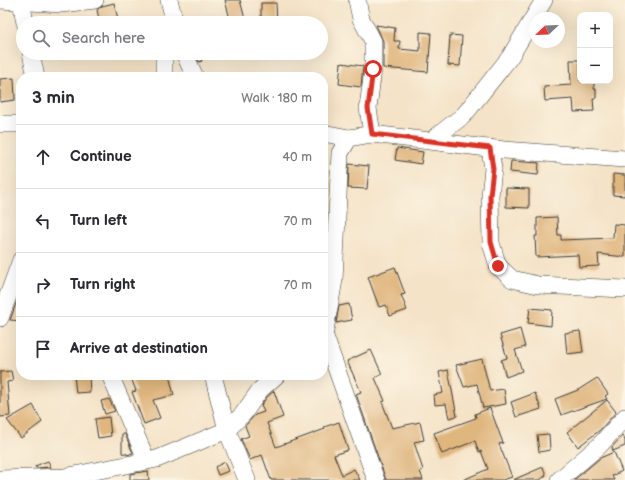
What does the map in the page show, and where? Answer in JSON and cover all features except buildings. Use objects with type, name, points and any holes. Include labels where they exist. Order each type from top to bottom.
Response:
[{"type":"street","points":[[0,0],[61,4],[95,0]]},
{"type":"street","points":[[166,16],[168,0]]},
{"type":"street","points":[[168,0],[173,16]]},
{"type":"street","points":[[357,0],[361,19],[373,41],[373,69],[368,108],[372,134]]},
{"type":"street","points":[[432,140],[464,115],[510,57],[544,0]]},
{"type":"street","points":[[21,1],[24,16]]},
{"type":"street","points":[[32,60],[35,72]]},
{"type":"street","points":[[164,60],[164,72]]},
{"type":"street","points":[[187,60],[193,72]]},
{"type":"street","points":[[0,124],[16,124]]},
{"type":"street","points":[[328,134],[350,138],[372,134],[490,148],[625,159]]},
{"type":"street","points":[[328,310],[334,280],[340,153],[350,138]]},
{"type":"street","points":[[490,148],[493,169],[490,196],[491,242],[498,266],[512,279],[538,285],[625,289]]},
{"type":"street","points":[[0,318],[16,274]]},
{"type":"street","points":[[328,349],[376,480]]},
{"type":"street","points":[[112,380],[147,461]]},
{"type":"street","points":[[214,380],[227,430],[247,480]]},
{"type":"street","points":[[0,479],[64,477],[157,459],[227,430],[244,414],[260,390],[271,380]]},
{"type":"street","points":[[559,480],[599,446],[625,417]]},
{"type":"route","points":[[373,69],[368,108],[372,134],[490,148],[493,169],[490,196],[491,242],[498,266]]}]
